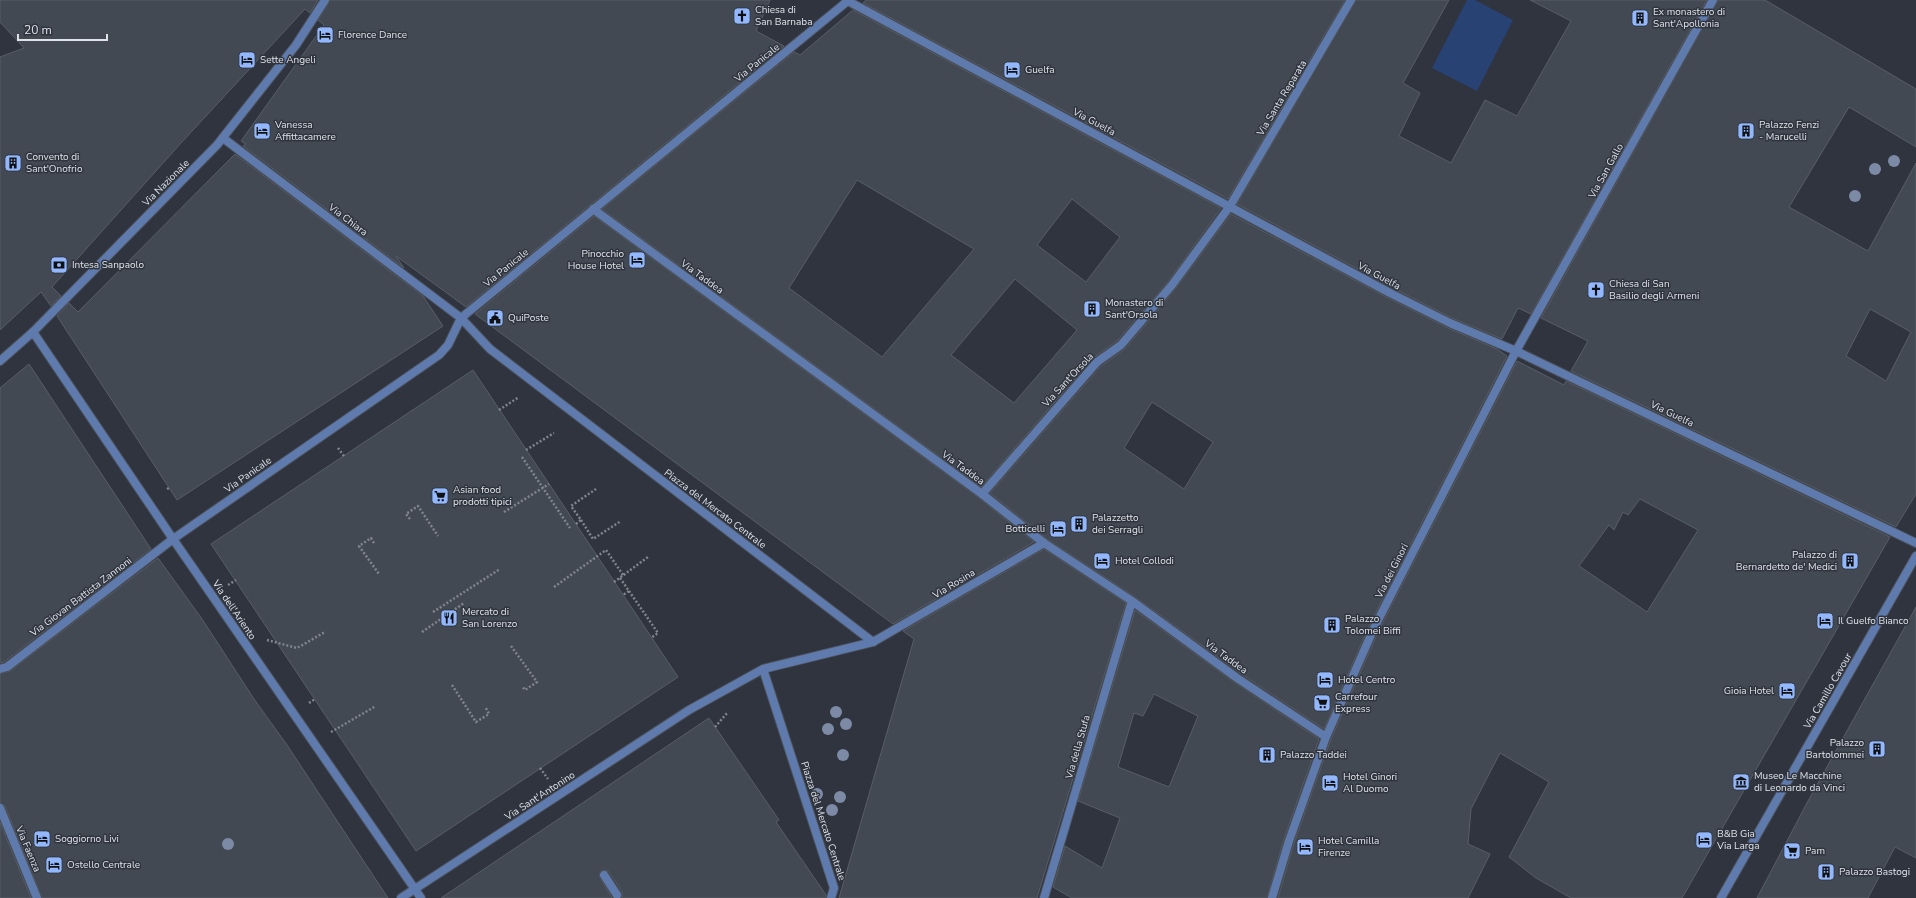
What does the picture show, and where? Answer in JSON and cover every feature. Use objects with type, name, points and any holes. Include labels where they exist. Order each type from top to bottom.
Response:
[{"type":"street","name":"Via Nazionale","points":[[0,361],[33,332],[224,138],[296,45],[325,0]]},
{"type":"street","name":"Via Guelfa","points":[[848,0],[1397,296],[1450,323],[1516,351],[1916,543]]},
{"type":"street","name":"Via Panicale","points":[[173,539],[439,355],[448,345],[461,318],[848,0]]},
{"type":"street","name":"Via Santa Reparata","points":[[1230,206],[1352,0]]},
{"type":"street","name":"Via San Gallo","points":[[1516,351],[1713,0]]},
{"type":"street","name":"Via Chiara","points":[[224,138],[461,318]]},
{"type":"street","name":"Via Sant'Orsola","points":[[982,494],[1097,362],[1121,345],[1172,285],[1230,206]]},
{"type":"street","name":"Via Taddea","points":[[593,209],[982,494],[1044,543],[1132,601],[1237,678],[1326,737]]},
{"type":"street","name":"Piazza del Mercato Centrale","points":[[461,318],[490,349],[873,642]]},
{"type":"street","name":"Via dell'Ariento","points":[[33,332],[173,539],[421,898]]},
{"type":"street","name":"Via dei Ginori","points":[[1272,898],[1289,841],[1326,737],[1374,628],[1516,351]]},
{"type":"street","name":"Via Giovan Battista Zannoni","points":[[0,669],[7,666],[173,539]]},
{"type":"street","name":"Via Rosina","points":[[873,642],[1044,543]]},
{"type":"street","name":"Via Camillo Cavour","points":[[1721,898],[1916,556]]},
{"type":"street","name":"Via della Stufa","points":[[1044,898],[1132,601]]},
{"type":"street","points":[[763,668],[873,642]]},
{"type":"street","name":"Piazza del Mercato Centrale","points":[[763,668],[834,888],[831,898]]},
{"type":"street","name":"Via Sant'Antonino","points":[[401,898],[416,890],[689,710],[763,668]]},
{"type":"street","name":"Via Faenza","points":[[0,808],[37,898]]},
{"type":"street","points":[[604,875],[617,895]]},
{"type":"path","points":[[499,410],[524,393]]},
{"type":"path","points":[[526,450],[554,433]]},
{"type":"path","points":[[522,457],[570,528]]},
{"type":"path","points":[[504,512],[549,484]]},
{"type":"path","points":[[596,489],[571,506],[593,539],[620,521]]},
{"type":"path","points":[[410,519],[406,514],[418,506],[438,536]]},
{"type":"path","points":[[576,524],[581,520]]},
{"type":"path","points":[[374,543],[371,538],[359,546],[379,574]]},
{"type":"path","points":[[554,587],[606,550],[623,575]]},
{"type":"path","points":[[614,582],[648,557]]},
{"type":"path","points":[[433,612],[500,569]]},
{"type":"path","points":[[620,578],[658,633],[651,638]]},
{"type":"path","points":[[623,595],[629,591]]},
{"type":"path","points":[[422,632],[464,603]]},
{"type":"path","points":[[264,639],[297,648],[325,632]]},
{"type":"path","points":[[511,646],[537,682],[525,690],[522,686]]},
{"type":"path","points":[[452,685],[476,722],[489,714],[486,708]]},
{"type":"path","points":[[336,730],[376,706]]},
{"type":"path","points":[[715,727],[719,724]]},
{"type":"path","points":[[540,768],[548,779]]},
{"type":"shaded area","points":[[1467,0],[1475,0],[1513,20],[1477,91],[1432,68]]},
{"type":"building","points":[[0,0],[318,0],[310,13],[305,9],[181,143],[52,287],[61,296],[51,306],[41,292],[0,330],[0,57],[24,48],[0,22]]},
{"type":"building","points":[[330,0],[770,0],[756,31],[784,46],[466,307],[396,256],[404,268],[243,146],[246,144],[241,141],[324,25],[318,20]]},
{"type":"building","points":[[866,0],[1345,0],[1228,199],[863,3]]},
{"type":"building","points":[[1356,0],[1449,0],[1403,83],[1420,93],[1399,136],[1451,163],[1485,100],[1517,116],[1571,21],[1530,0],[1707,0],[1531,314],[1518,308],[1502,339],[1452,318],[1393,288],[1237,204]]},
{"type":"building","points":[[1718,0],[1765,0],[1916,89],[1916,147],[1849,107],[1789,207],[1868,251],[1916,163],[1916,494],[1896,527],[1571,371],[1588,341],[1541,318]],"holes":[[[1870,309],[1911,332],[1886,381],[1846,356]]]},
{"type":"building","name":"Monastero di Sant'Orsola","points":[[853,10],[1221,208],[1168,282],[1117,341],[1093,358],[981,487],[602,209],[794,52],[800,55]],"holes":[[[857,180],[974,249],[882,357],[789,288]],[[1072,199],[1120,237],[1086,282],[1037,245]],[[1015,279],[1077,330],[1014,403],[951,355]]]},
{"type":"building","points":[[235,154],[423,296],[443,326],[177,500],[57,316],[69,303],[78,312]]},
{"type":"building","points":[[1231,214],[1388,298],[1448,328],[1497,349],[1507,356],[1369,626],[1324,729],[1240,673],[1135,597],[1047,539],[990,493],[1101,366],[1125,349],[1176,288]],"holes":[[[1152,402],[1213,442],[1184,489],[1124,448]]]},
{"type":"building","points":[[594,216],[979,498],[1034,542],[893,624],[475,314]]},
{"type":"building","points":[[1517,361],[1564,385],[1566,381],[1890,537],[1682,898],[1571,898],[1536,878],[1509,857],[1549,782],[1500,753],[1471,809],[1468,844],[1490,854],[1468,898],[1278,898],[1294,843],[1331,739],[1379,630]],"holes":[[[1640,499],[1698,530],[1647,612],[1579,566],[1609,525],[1614,530],[1623,512],[1628,515]]]},
{"type":"building","points":[[29,364],[151,549],[4,662],[0,663],[0,388]]},
{"type":"building","name":"Mercato di San Lorenzo","points":[[473,370],[678,677],[416,851],[211,544]]},
{"type":"building","points":[[1044,549],[1126,603],[1037,898],[839,898],[914,639],[903,631]]},
{"type":"building","points":[[158,558],[202,619],[388,898],[42,898],[5,806],[0,803],[0,674],[10,671]]},
{"type":"building","points":[[1916,607],[1916,858],[1895,847],[1868,898],[1757,898],[1808,801]]},
{"type":"building","points":[[1135,610],[1234,682],[1319,739],[1284,839],[1267,898],[1072,898],[1053,887],[1065,846],[1102,868],[1120,818],[1078,801]],"holes":[[[1154,694],[1198,716],[1169,787],[1118,767],[1134,713],[1143,716]]]},
{"type":"building","points":[[709,718],[779,820],[776,822],[826,895],[826,898],[622,898],[622,892],[609,872],[604,870],[601,871],[599,876],[612,898],[441,898]]},
{"type":"building","points":[[0,822],[31,898],[0,898]]},
{"type":"place","name":"Chiesa di San Barnaba","points":[[742,16]]},
{"type":"place","name":"Ex monastero di Sant'Apollonia","points":[[1640,18]]},
{"type":"place","name":"Florence Dance","points":[[325,35]]},
{"type":"place","name":"Sette Angeli","points":[[247,60]]},
{"type":"place","name":"Guelfa","points":[[1012,70]]},
{"type":"place","name":"Vanessa Affittacamere","points":[[262,131]]},
{"type":"place","name":"Palazzo Fenzi - Marucelli","points":[[1746,131]]},
{"type":"place","name":"Convento di Sant'Onofrio","points":[[13,163]]},
{"type":"place","name":"Pinocchio House Hotel","points":[[637,260]]},
{"type":"place","name":"Intesa Sanpaolo","points":[[59,265]]},
{"type":"place","name":"Chiesa di San Basilio degli Armeni","points":[[1596,290]]},
{"type":"place","name":"Monastero di Sant'Orsola","points":[[1092,309]]},
{"type":"place","name":"QuiPoste","points":[[495,318]]},
{"type":"place","name":"Asian food prodotti tipici","points":[[440,496]]},
{"type":"place","name":"Palazzetto dei Serragli","points":[[1079,524]]},
{"type":"place","name":"Botticelli","points":[[1058,529]]},
{"type":"place","name":"Hotel Collodi","points":[[1102,561]]},
{"type":"place","name":"Palazzo di Bernardetto de' Medici","points":[[1850,561]]},
{"type":"place","name":"Mercato di San Lorenzo","points":[[449,618]]},
{"type":"place","name":"Il Guelfo Bianco","points":[[1825,621]]},
{"type":"place","name":"Palazzo Tolomei Biffi","points":[[1332,625]]},
{"type":"place","name":"Hotel Centro","points":[[1325,680]]},
{"type":"place","name":"Gioia Hotel","points":[[1787,691]]},
{"type":"place","name":"Carrefour Express","points":[[1322,703]]},
{"type":"place","name":"Palazzo Bartolommei","points":[[1877,749]]},
{"type":"place","name":"Palazzo Taddei","points":[[1267,755]]},
{"type":"place","name":"Museo Le Macchine di Leonardo da Vinci","points":[[1741,782]]},
{"type":"place","name":"Hotel Ginori Al Duomo","points":[[1330,783]]},
{"type":"place","name":"Soggiorno Livi","points":[[42,839]]},
{"type":"place","name":"B&B Gia Via Larga","points":[[1704,840]]},
{"type":"place","name":"Hotel Camilla Firenze","points":[[1305,847]]},
{"type":"place","name":"Pam","points":[[1792,851]]},
{"type":"place","name":"Ostello Centrale","points":[[54,865]]},
{"type":"place","name":"Palazzo Bastogi","points":[[1826,872]]}]
